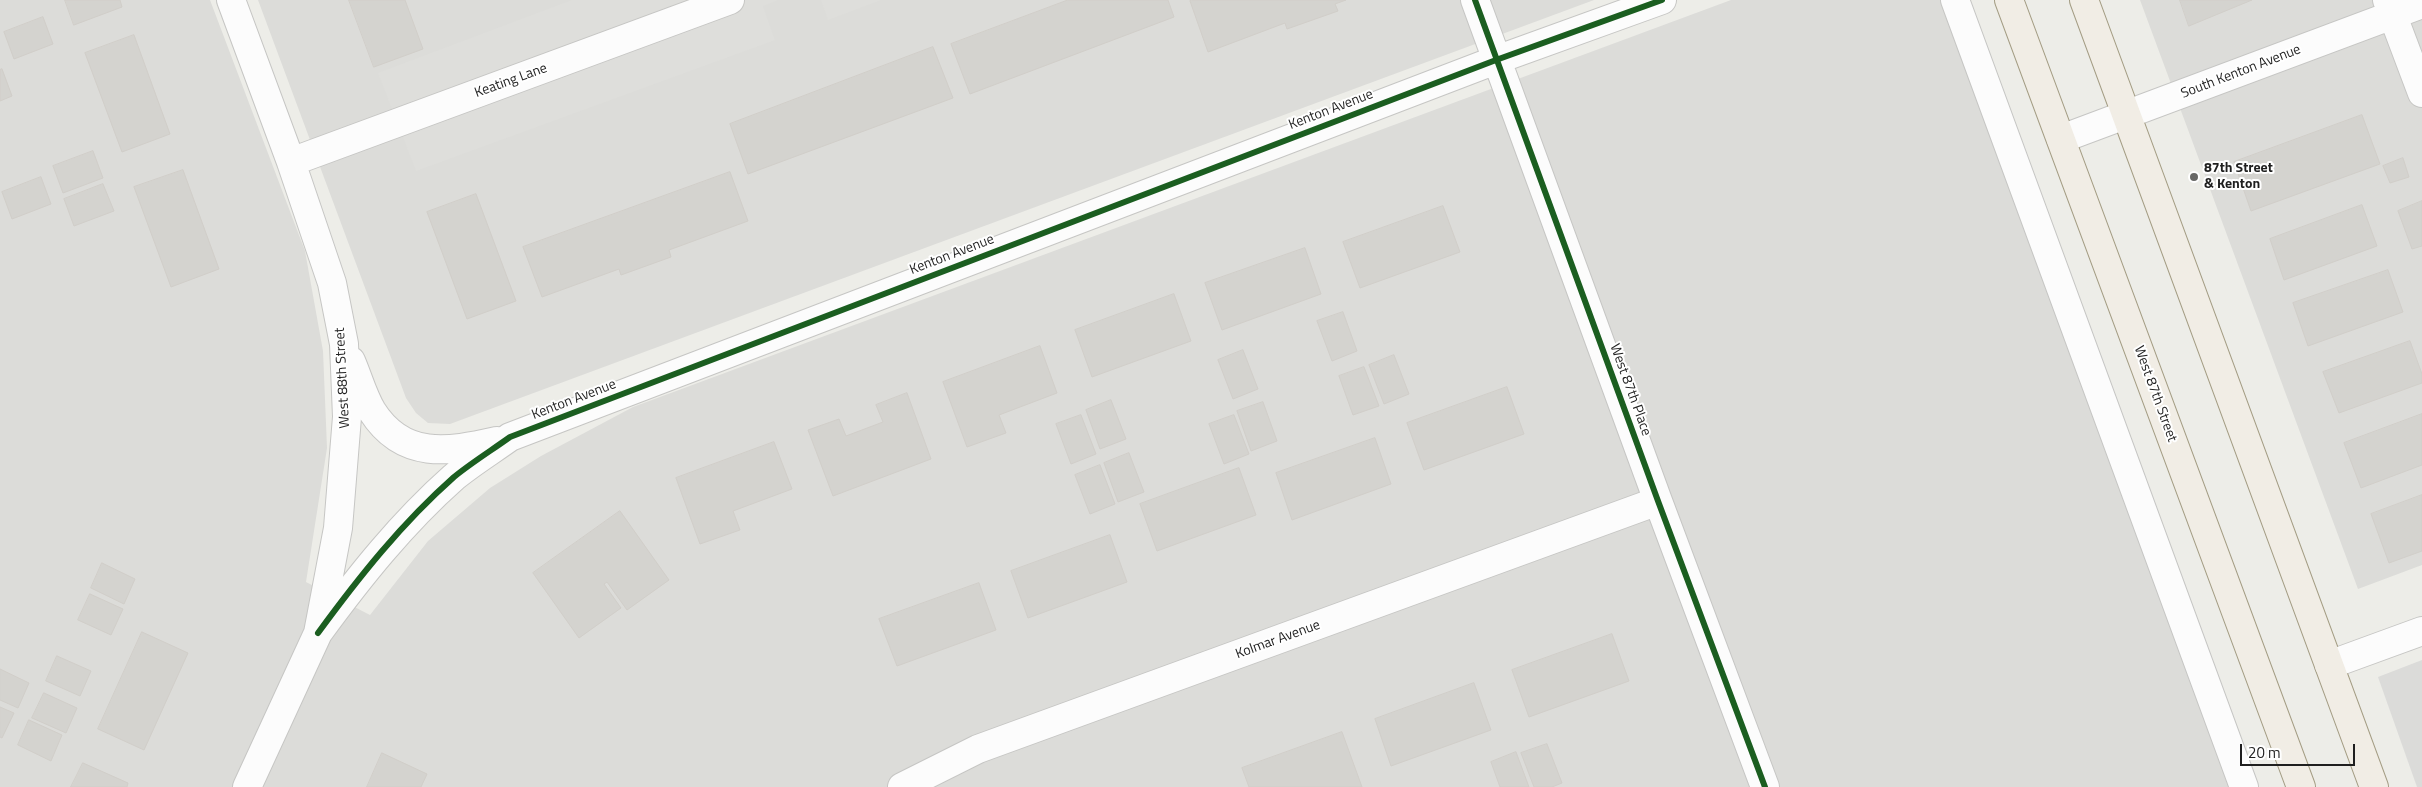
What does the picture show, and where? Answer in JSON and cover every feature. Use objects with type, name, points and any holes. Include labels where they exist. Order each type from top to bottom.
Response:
[{"type":"main road","name":"West 87th Street","points":[[2010,0],[2301,787]]},
{"type":"main road","points":[[2084,0],[2374,787]]},
{"type":"street","name":"West 88th Street","points":[[231,0],[291,162],[332,283],[344,344],[347,417],[338,528],[318,633],[247,787]]},
{"type":"street","name":"Keating Lane","points":[[291,162],[730,0]]},
{"type":"street","name":"West 87th Place","points":[[1475,0],[1658,501],[1765,787]]},
{"type":"street","name":"Kenton Avenue","points":[[318,633],[364,571],[415,515],[455,477],[510,437],[1496,60],[1662,0]]},
{"type":"street","points":[[1955,0],[2244,787]]},
{"type":"street","name":"South Kenton Avenue","points":[[2061,139],[2127,116],[2390,7],[2422,4]]},
{"type":"street","points":[[2390,7],[2422,94]]},
{"type":"street","points":[[344,344],[372,411],[392,434],[411,446],[436,451],[463,449],[510,437]]},
{"type":"street","name":"Kolmar Avenue","points":[[902,787],[978,749],[1658,501]]},
{"type":"street","points":[[2330,665],[2422,631]]},
{"type":"shaded area","points":[[0,0],[210,0],[305,251],[323,351],[327,448],[306,582],[370,615],[428,541],[490,488],[541,456],[633,407],[1731,0],[1941,0],[2230,787],[0,787]]},
{"type":"shaded area","points":[[258,0],[1594,0],[450,424],[428,423],[416,413],[406,398]]},
{"type":"shaded area","points":[[572,0],[778,0],[763,6],[775,40],[416,171],[378,73]]},
{"type":"shaded area","points":[[821,0],[881,0],[828,20]]},
{"type":"shaded area","points":[[2140,0],[2422,0],[2422,565],[2358,589]]},
{"type":"shaded area","points":[[2422,660],[2422,787],[2417,787],[2378,677]]},
{"type":"building","points":[[65,0],[120,0],[122,7],[74,25]]},
{"type":"building","points":[[349,0],[405,0],[423,49],[374,67]]},
{"type":"building","points":[[1068,0],[1168,0],[1174,17],[970,94],[951,44]]},
{"type":"building","points":[[1346,0],[1335,4],[1338,11],[1287,29],[1285,23],[1208,52],[1190,1]]},
{"type":"building","points":[[2180,0],[2252,0],[2189,26]]},
{"type":"building","points":[[43,17],[53,44],[14,59],[4,32]]},
{"type":"building","points":[[134,35],[170,134],[122,152],[85,53]]},
{"type":"building","points":[[933,47],[953,98],[748,174],[730,124]]},
{"type":"building","points":[[2,69],[12,96],[0,101],[0,70]]},
{"type":"building","points":[[2362,115],[2380,164],[2251,211],[2234,162]]},
{"type":"building","points":[[93,151],[103,178],[63,193],[53,166]]},
{"type":"building","points":[[2403,158],[2409,177],[2390,183],[2383,166]]},
{"type":"building","points":[[183,170],[219,269],[171,287],[134,187]]},
{"type":"building","points":[[730,172],[748,221],[669,250],[671,257],[621,275],[619,269],[542,297],[523,247]]},
{"type":"building","points":[[41,177],[51,204],[12,219],[2,192]]},
{"type":"building","points":[[103,184],[114,211],[74,226],[64,199]]},
{"type":"building","points":[[476,194],[516,301],[467,319],[427,212]]},
{"type":"building","points":[[2422,201],[2422,246],[2412,249],[2398,211]]},
{"type":"building","points":[[2362,205],[2377,246],[2284,280],[2270,239]]},
{"type":"building","points":[[1443,206],[1460,252],[1360,288],[1343,242]]},
{"type":"building","points":[[1305,248],[1321,294],[1222,330],[1205,283]]},
{"type":"building","points":[[2388,270],[2403,312],[2308,346],[2293,303]]},
{"type":"building","points":[[1174,294],[1191,341],[1092,377],[1075,330]]},
{"type":"building","points":[[1343,312],[1357,351],[1332,361],[1317,321]]},
{"type":"building","points":[[2410,341],[2422,374],[2422,383],[2339,413],[2323,372]]},
{"type":"building","points":[[1040,346],[1057,393],[999,415],[1006,433],[967,447],[943,382]]},
{"type":"building","points":[[1243,350],[1258,389],[1233,399],[1218,360]]},
{"type":"building","points":[[1394,355],[1409,394],[1384,404],[1369,365]]},
{"type":"building","points":[[1364,367],[1379,406],[1353,415],[1339,376]]},
{"type":"building","points":[[1507,387],[1524,434],[1424,470],[1407,423]]},
{"type":"building","points":[[907,393],[931,459],[833,496],[808,430],[839,419],[846,436],[883,422],[876,405]]},
{"type":"building","points":[[1111,400],[1126,439],[1100,449],[1086,410]]},
{"type":"building","points":[[1263,402],[1277,441],[1251,451],[1237,411]]},
{"type":"building","points":[[2422,414],[2422,465],[2361,488],[2344,443]]},
{"type":"building","points":[[1081,415],[1096,454],[1071,464],[1056,424]]},
{"type":"building","points":[[1234,415],[1249,454],[1224,464],[1209,424]]},
{"type":"building","points":[[1375,438],[1391,484],[1292,520],[1276,473]]},
{"type":"building","points":[[774,442],[792,489],[733,511],[740,530],[700,544],[676,478]]},
{"type":"building","points":[[1129,453],[1144,492],[1118,502],[1104,463]]},
{"type":"building","points":[[1100,465],[1115,504],[1090,514],[1075,475]]},
{"type":"building","points":[[1239,468],[1256,515],[1157,551],[1140,504]]},
{"type":"building","points":[[2422,495],[2422,551],[2389,563],[2371,514]]},
{"type":"building","points":[[620,511],[669,580],[627,610],[607,582],[604,584],[621,608],[579,638],[533,573]]},
{"type":"building","points":[[1110,535],[1127,582],[1028,618],[1011,571]]},
{"type":"building","points":[[102,563],[135,579],[124,604],[91,588]]},
{"type":"building","points":[[979,583],[996,630],[897,666],[879,619]]},
{"type":"building","points":[[90,594],[123,609],[111,635],[78,620]]},
{"type":"building","points":[[142,632],[188,653],[144,750],[98,729]]},
{"type":"building","points":[[1612,634],[1629,681],[1529,717],[1512,670]]},
{"type":"building","points":[[57,656],[91,671],[80,696],[46,681]]},
{"type":"building","points":[[0,669],[29,683],[18,708],[0,700]]},
{"type":"building","points":[[1474,683],[1491,730],[1391,766],[1375,719]]},
{"type":"building","points":[[44,693],[77,708],[66,733],[32,718]]},
{"type":"building","points":[[0,707],[14,713],[2,738],[0,737]]},
{"type":"building","points":[[29,720],[62,735],[51,761],[18,745]]},
{"type":"building","points":[[1342,732],[1362,787],[1249,787],[1242,768]]},
{"type":"building","points":[[1547,744],[1562,783],[1552,787],[1534,787],[1521,753]]},
{"type":"building","points":[[1516,752],[1529,787],[1500,787],[1491,762]]},
{"type":"building","points":[[382,753],[427,774],[421,787],[367,787]]},
{"type":"building","points":[[83,763],[128,783],[127,787],[71,787]]},
{"type":"cycle path","points":[[1475,0],[1658,501],[1765,787]]},
{"type":"cycle path","points":[[318,633],[365,571],[417,513],[454,477],[510,437],[1496,60],[1662,0]]},
{"type":"place","name":"87th Street & Kenton","points":[[2194,177]]}]
